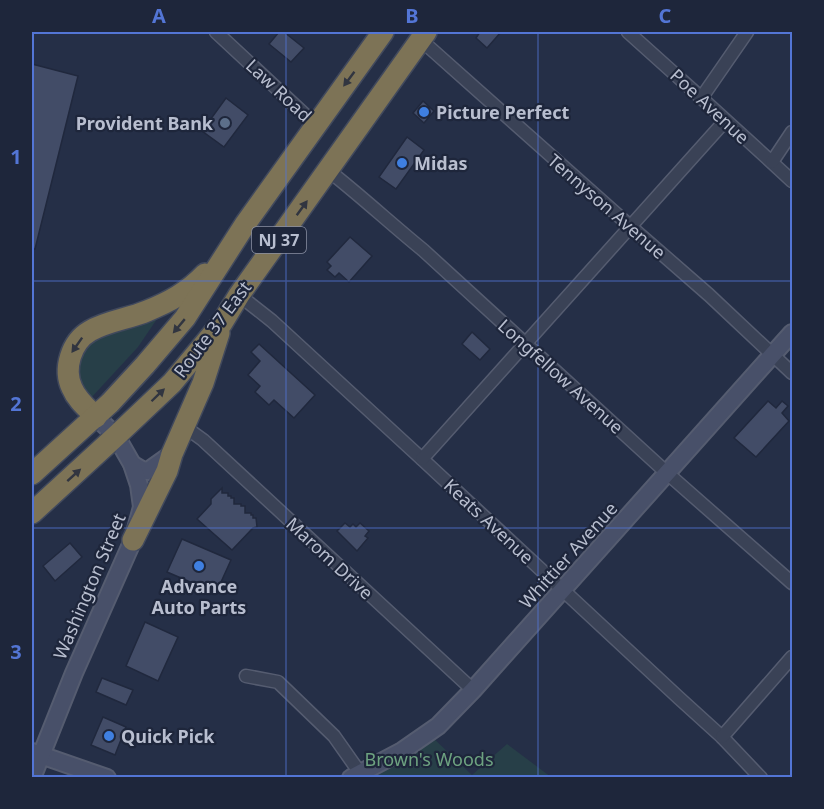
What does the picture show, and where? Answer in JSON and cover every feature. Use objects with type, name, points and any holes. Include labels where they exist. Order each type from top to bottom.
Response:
[{"type":"highway","name":"Route 37 East","points":[[32,474],[96,417],[185,318],[246,223],[383,32]]},
{"type":"highway","name":"Route 37 East","points":[[32,513],[172,383],[222,323],[239,295],[424,36]]},
{"type":"highway","points":[[96,417],[80,401],[72,388],[68,374],[72,353],[79,340],[95,329],[146,312],[177,297],[195,285],[235,240]]},
{"type":"highway","points":[[133,540],[167,471],[172,454],[203,383],[222,323]]},
{"type":"street","name":"Law Road","points":[[216,32],[316,125]]},
{"type":"street","name":"Poe Avenue","points":[[629,32],[792,181]]},
{"type":"street","points":[[702,97],[747,32]]},
{"type":"street","name":"Tennyson Avenue","points":[[424,36],[792,373]]},
{"type":"street","points":[[422,459],[724,121]]},
{"type":"street","points":[[772,162],[792,132]]},
{"type":"street","name":"Longfellow Avenue","points":[[329,171],[423,250],[668,473],[792,582]]},
{"type":"street","name":"Keats Avenue","points":[[239,295],[272,321],[422,459],[723,737],[761,777]]},
{"type":"street","name":"Whittier Avenue","points":[[355,775],[402,751],[438,726],[473,690],[792,333]]},
{"type":"street","name":"Washington Street","points":[[32,777],[36,754],[133,540],[142,507],[139,485],[132,464],[116,436],[96,417]]},
{"type":"street","name":"Marom Drive","points":[[185,427],[203,440],[473,690]]},
{"type":"street","points":[[132,464],[148,471],[172,454]]},
{"type":"street","points":[[723,737],[792,657]]},
{"type":"street","points":[[246,676],[278,682],[334,736],[355,775]]},
{"type":"street","points":[[36,754],[108,777]]},
{"type":"green space","points":[[159,316],[138,347],[90,399],[77,376],[82,350],[96,338]]},
{"type":"green space","name":"Brown's Woods","points":[[430,735],[472,775],[507,744],[551,777],[365,778]]},
{"type":"building","points":[[279,32],[284,32],[304,48],[291,62],[269,44]]},
{"type":"building","points":[[480,32],[501,32],[487,48],[476,38]]},
{"type":"building","points":[[32,64],[78,76],[35,249],[32,249]]},
{"type":"building","name":"Provident Bank","points":[[226,98],[248,115],[224,147],[202,131]]},
{"type":"building","points":[[423,101],[434,111],[424,123],[413,113]]},
{"type":"building","name":"Midas","points":[[407,137],[424,150],[396,189],[379,177]]},
{"type":"building","points":[[350,237],[372,256],[349,282],[339,273],[335,277],[327,270],[331,266],[327,262]]},
{"type":"building","points":[[472,332],[490,349],[480,360],[462,344]]},
{"type":"building","points":[[259,344],[315,395],[294,418],[274,400],[269,405],[255,392],[260,386],[248,375],[260,361],[251,352]]},
{"type":"building","points":[[768,401],[776,408],[782,401],[788,406],[782,413],[789,421],[756,457],[734,438]]},
{"type":"building","points":[[222,488],[222,493],[228,493],[228,496],[234,498],[234,504],[245,506],[245,513],[251,513],[253,518],[256,518],[257,527],[253,528],[232,550],[197,519]]},
{"type":"building","points":[[345,523],[350,527],[353,524],[356,527],[360,523],[369,531],[365,536],[368,538],[357,551],[337,531]]},
{"type":"building","name":"Advance Auto Parts","points":[[182,539],[231,560],[216,593],[167,572]]},
{"type":"building","points":[[70,543],[82,557],[55,581],[43,566]]},
{"type":"building","points":[[145,622],[178,637],[158,681],[126,666]]},
{"type":"building","points":[[102,678],[133,690],[126,705],[96,692]]},
{"type":"building","name":"Quick Pick","points":[[103,717],[126,727],[115,755],[91,745]]},
{"type":"place","name":"Picture Perfect","points":[[424,112]]},
{"type":"place","name":"Provident Bank","points":[[225,123]]},
{"type":"place","name":"Midas","points":[[402,163]]},
{"type":"place","name":"Advance Auto Parts","points":[[199,566]]},
{"type":"place","name":"Quick Pick","points":[[109,736]]}]
